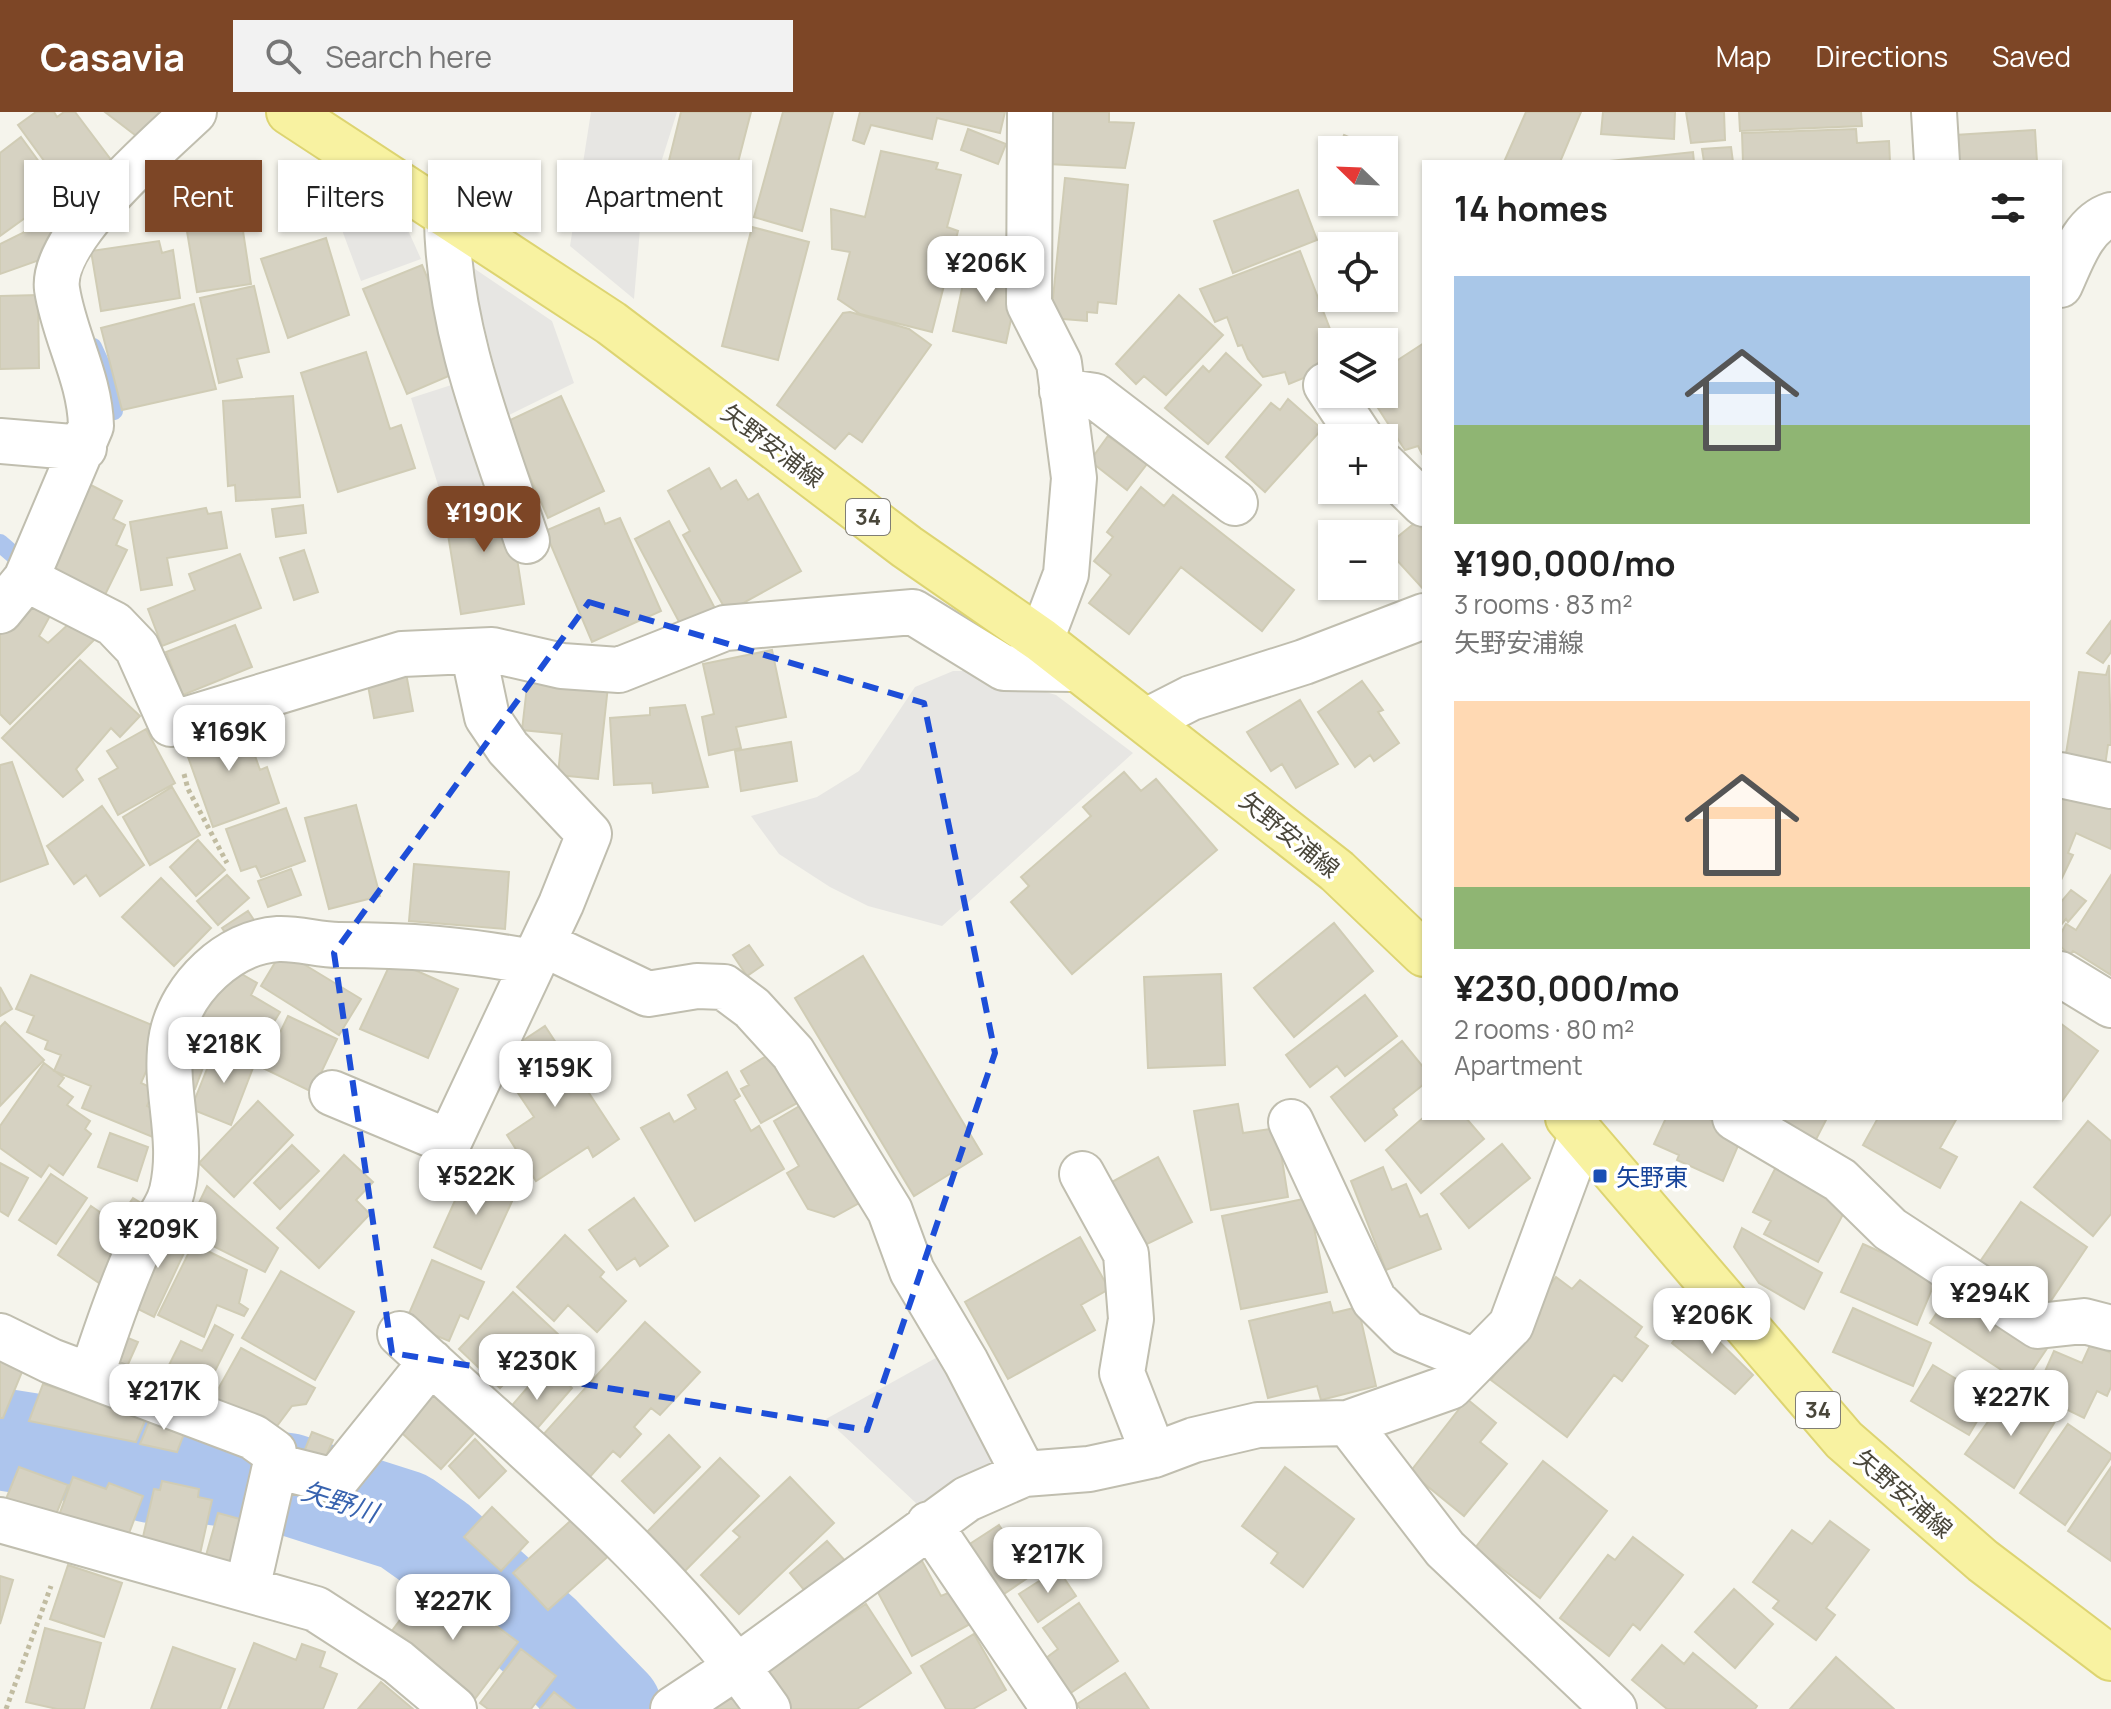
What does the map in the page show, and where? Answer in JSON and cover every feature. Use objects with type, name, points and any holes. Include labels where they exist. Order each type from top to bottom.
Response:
[{"type":"main road","name":"矢野安浦線","points":[[289,112],[428,205]]},
{"type":"main road","name":"矢野安浦線","points":[[469,232],[611,323],[907,547],[1041,640],[1148,720],[1337,871],[1422,952]]},
{"type":"main road","name":"矢野安浦線","points":[[1572,1123],[1844,1440],[1983,1561],[2111,1658]]},
{"type":"street","points":[[194,112],[96,208],[60,263],[57,289],[68,339],[90,398],[91,426],[84,448],[13,595],[114,624],[137,648],[171,724],[402,654],[492,650],[562,666],[619,670],[725,628],[913,612],[1004,668],[1076,669]]},
{"type":"street","points":[[1030,112],[1029,304],[1059,363],[1074,478],[1066,574],[1041,640]]},
{"type":"street","points":[[1934,112],[1937,160]]},
{"type":"street","points":[[2062,281],[2079,246],[2097,220],[2111,215]]},
{"type":"street","points":[[447,232],[447,271],[472,377],[527,541]]},
{"type":"street","points":[[1062,391],[1095,396],[1235,503]]},
{"type":"street","points":[[0,441],[84,448]]},
{"type":"street","points":[[1398,479],[1422,502]]},
{"type":"street","points":[[1148,720],[1191,698],[1304,662],[1422,617]]},
{"type":"street","points":[[332,1093],[449,1142],[589,834],[508,748],[487,717],[473,651]]},
{"type":"street","points":[[2062,775],[2111,786]]},
{"type":"street","points":[[92,1374],[136,1254],[166,1207],[172,1191],[177,1151],[176,1113],[168,1067],[173,1032],[188,997],[218,961],[252,944],[279,939],[336,945],[380,943],[537,953],[648,994],[697,986],[724,987],[752,1008],[793,1053],[890,1211],[912,1271],[966,1362],[1024,1474]]},
{"type":"street","points":[[2062,975],[2111,1005]]},
{"type":"street","points":[[1738,1120],[1840,1180],[1890,1229],[2038,1326],[2084,1321],[2111,1328]]},
{"type":"street","points":[[1291,1122],[1374,1300],[1407,1333],[1475,1361]]},
{"type":"street","points":[[673,1709],[738,1666],[929,1524],[967,1499],[1024,1474],[1089,1469],[1154,1455],[1194,1440],[1258,1425],[1348,1423],[1450,1387],[1511,1325],[1572,1123]]},
{"type":"street","points":[[1082,1174],[1126,1254],[1131,1319],[1122,1373],[1154,1455]]},
{"type":"street","points":[[0,1336],[51,1361],[253,1437],[274,1452],[275,1469],[247,1589]]},
{"type":"street","points":[[275,1469],[335,1481],[416,1348],[638,1553],[738,1666],[768,1709]]},
{"type":"street","points":[[1348,1423],[1445,1549],[1614,1709]]},
{"type":"street","points":[[0,1520],[316,1609],[398,1662],[454,1709]]},
{"type":"street","points":[[929,1524],[1054,1709]]},
{"type":"path","points":[[171,724],[188,789],[227,863]]},
{"type":"path","points":[[6,1709],[67,1540]]},
{"type":"highlighted area","points":[[589,602],[924,703],[995,1053],[867,1430],[392,1353],[334,953]]},
{"type":"shaded area","points":[[591,112],[677,112],[662,160],[583,160]]},
{"type":"shaded area","points":[[343,232],[409,232],[421,259],[361,281]]},
{"type":"shaded area","points":[[572,232],[640,232],[634,299],[570,246]]},
{"type":"shaded area","points":[[469,265],[552,321],[574,383],[507,416]]},
{"type":"shaded area","points":[[467,380],[498,480],[442,498],[411,398]]},
{"type":"shaded area","points":[[953,671],[976,671],[1056,695],[1133,753],[942,926],[868,906],[830,887],[779,854],[751,816],[817,797],[859,771],[915,687]]},
{"type":"shaded area","points":[[952,1349],[1007,1457],[917,1504],[826,1419]]},
{"type":"building","points":[[36,112],[54,112],[57,117],[64,112],[75,112],[111,160],[43,160],[18,125]]},
{"type":"building","points":[[105,112],[176,112],[139,138]]},
{"type":"building","points":[[681,112],[751,112],[739,160],[669,160]]},
{"type":"building","points":[[783,112],[833,112],[802,231],[754,217]]},
{"type":"building","points":[[860,112],[1005,112],[1000,133],[937,118],[932,139],[871,125],[864,144],[853,140]]},
{"type":"building","points":[[1050,112],[1109,112],[1109,122],[1134,123],[1125,168],[1048,164]]},
{"type":"building","points":[[1526,112],[1581,112],[1561,160],[1505,160]]},
{"type":"building","points":[[1603,112],[1675,112],[1674,139],[1601,134]]},
{"type":"building","points":[[1686,112],[1724,112],[1725,140],[1691,143]]},
{"type":"building","points":[[1739,112],[1861,112],[1862,126],[1740,131]]},
{"type":"building","points":[[968,129],[1006,144],[998,164],[961,150]]},
{"type":"building","points":[[1856,129],[1857,143],[1889,141],[1890,160],[1743,160],[1742,133]]},
{"type":"building","points":[[2035,130],[2037,160],[1957,160],[1955,135]]},
{"type":"building","points":[[21,137],[38,160],[24,160],[24,219],[0,236],[0,153]]},
{"type":"building","points":[[1731,147],[1733,160],[1704,160],[1702,149]]},
{"type":"building","points":[[881,151],[938,163],[936,169],[961,175],[947,227],[958,231],[932,332],[860,314],[838,299],[850,252],[832,249],[831,209],[865,217]]},
{"type":"building","points":[[1693,152],[1694,160],[1619,160]]},
{"type":"building","points":[[1065,178],[1128,185],[1116,304],[1098,302],[1097,313],[1087,312],[1087,321],[1051,318]]},
{"type":"building","points":[[1298,190],[1317,240],[1233,273],[1214,221]]},
{"type":"building","points":[[752,227],[809,242],[778,360],[722,346]]},
{"type":"building","points":[[24,232],[63,232],[48,257],[0,274],[0,244]]},
{"type":"building","points":[[187,232],[243,232],[251,284],[197,292]]},
{"type":"building","points":[[326,238],[349,315],[288,338],[261,259]]},
{"type":"building","points":[[159,241],[162,253],[173,250],[180,298],[101,311],[91,251]]},
{"type":"building","points":[[1300,251],[1318,298],[1318,312],[1323,312],[1330,328],[1318,328],[1318,372],[1289,384],[1285,372],[1263,377],[1248,359],[1242,345],[1238,346],[1227,317],[1215,322],[1200,289]]},
{"type":"building","points":[[422,265],[465,369],[407,394],[363,289]]},
{"type":"building","points":[[967,265],[1014,274],[1013,310],[1006,343],[953,331]]},
{"type":"building","points":[[254,286],[269,352],[237,359],[242,377],[219,383],[200,298]]},
{"type":"building","points":[[38,295],[39,368],[0,369],[0,296]]},
{"type":"building","points":[[1179,295],[1223,335],[1166,395],[1144,376],[1136,384],[1116,364]]},
{"type":"building","points":[[194,304],[216,389],[122,410],[101,328]]},
{"type":"building","points":[[850,312],[909,329],[931,345],[862,442],[849,433],[835,449],[777,405],[843,313]]},
{"type":"building","points":[[1422,344],[1422,454],[1418,446],[1405,450],[1398,439],[1398,424],[1388,424],[1378,408],[1398,408],[1398,360]]},
{"type":"building","points":[[366,352],[390,429],[401,425],[415,468],[338,492],[301,373]]},
{"type":"building","points":[[1226,353],[1261,385],[1208,444],[1165,408],[1203,366],[1209,372]]},
{"type":"building","points":[[293,396],[300,497],[236,501],[235,485],[228,486],[223,401]]},
{"type":"building","points":[[561,396],[604,491],[548,518],[506,422]]},
{"type":"building","points":[[1288,399],[1318,425],[1318,433],[1265,492],[1226,457],[1271,403],[1280,410]]},
{"type":"building","points":[[1108,436],[1147,464],[1127,490],[1090,461]]},
{"type":"building","points":[[709,468],[721,489],[736,480],[748,500],[758,494],[801,571],[727,612],[683,535],[690,531],[668,491]]},
{"type":"building","points":[[83,481],[122,501],[113,519],[125,525],[116,545],[127,550],[101,603],[47,577]]},
{"type":"building","points":[[1141,487],[1164,506],[1173,495],[1294,590],[1262,631],[1181,567],[1129,634],[1089,603],[1111,575],[1094,561],[1113,537],[1107,532]]},
{"type":"building","points":[[507,493],[524,604],[461,614],[443,504]]},
{"type":"building","points":[[303,505],[306,533],[276,537],[272,509]]},
{"type":"building","points":[[206,508],[208,514],[221,512],[227,548],[167,558],[172,585],[141,590],[130,522]]},
{"type":"building","points":[[599,508],[605,524],[620,518],[661,611],[592,642],[545,531]]},
{"type":"building","points":[[669,521],[719,616],[685,633],[635,539]]},
{"type":"building","points":[[1416,522],[1422,529],[1422,588],[1398,561],[1398,537]]},
{"type":"building","points":[[304,550],[318,592],[294,600],[280,558]]},
{"type":"building","points":[[240,554],[261,608],[162,646],[148,609],[195,590],[189,574]]},
{"type":"building","points":[[30,594],[51,614],[39,636],[48,643],[74,619],[95,639],[10,724],[0,714],[0,625]]},
{"type":"building","points":[[2111,621],[2111,652],[2103,663],[2087,653]]},
{"type":"building","points":[[235,625],[252,667],[183,695],[166,652]]},
{"type":"building","points":[[772,650],[786,717],[736,727],[741,748],[709,755],[702,717],[714,714],[703,664]]},
{"type":"building","points":[[80,660],[140,716],[120,737],[111,728],[76,769],[83,780],[63,797],[2,738]]},
{"type":"building","points":[[2109,665],[2111,745],[2108,745],[2105,766],[2065,760],[2079,672],[2106,675]]},
{"type":"building","points":[[406,673],[413,711],[374,718],[367,680]]},
{"type":"building","points":[[528,678],[608,686],[598,779],[558,775],[562,734],[522,730]]},
{"type":"building","points":[[1362,681],[1383,710],[1378,712],[1399,743],[1374,761],[1370,755],[1355,767],[1318,712]]},
{"type":"building","points":[[1300,700],[1338,764],[1296,788],[1282,764],[1271,771],[1247,732]]},
{"type":"building","points":[[685,705],[708,787],[653,793],[652,783],[614,785],[610,718],[650,715],[650,708]]},
{"type":"building","points":[[242,719],[260,770],[267,767],[279,803],[213,827],[182,740]]},
{"type":"building","points":[[146,729],[175,783],[118,815],[99,779],[118,768],[107,751]]},
{"type":"building","points":[[791,742],[797,781],[741,791],[735,751]]},
{"type":"building","points":[[12,762],[48,864],[0,882],[0,765]]},
{"type":"building","points":[[1124,772],[1141,791],[1156,779],[1217,850],[1072,974],[1011,902],[1029,886],[1021,877],[1091,816],[1083,807]]},
{"type":"building","points":[[172,787],[200,835],[150,865],[123,817]]},
{"type":"building","points":[[2062,790],[2111,803],[2111,849],[2076,833],[2068,853],[2073,855],[2062,878]]},
{"type":"building","points":[[356,805],[380,896],[329,909],[305,818]]},
{"type":"building","points":[[102,806],[144,865],[100,896],[86,875],[74,884],[47,846]]},
{"type":"building","points":[[286,808],[305,861],[261,877],[256,866],[241,871],[226,829]]},
{"type":"building","points":[[198,840],[225,870],[196,896],[170,867]]},
{"type":"building","points":[[414,864],[509,872],[505,929],[409,921]]},
{"type":"building","points":[[291,869],[301,895],[268,907],[258,881]]},
{"type":"building","points":[[227,875],[249,898],[218,925],[197,901]]},
{"type":"building","points":[[2111,875],[2111,975],[2073,951],[2070,955],[2062,948],[2062,931],[2066,924],[2076,930]]},
{"type":"building","points":[[161,878],[211,928],[174,966],[122,917]]},
{"type":"building","points":[[2071,890],[2086,901],[2068,922],[2066,919],[2062,924],[2062,901]]},
{"type":"building","points":[[248,911],[258,926],[233,944],[222,928]]},
{"type":"building","points":[[1334,923],[1373,971],[1294,1037],[1254,988]]},
{"type":"building","points":[[749,945],[763,965],[747,976],[733,955]]},
{"type":"building","points":[[282,951],[361,999],[339,1035],[261,986]]},
{"type":"building","points":[[863,956],[982,1154],[914,1196],[795,998]]},
{"type":"building","points":[[392,960],[458,989],[428,1058],[360,1029]]},
{"type":"building","points":[[226,965],[257,983],[251,995],[280,1012],[253,1057],[192,1022]]},
{"type":"building","points":[[1221,974],[1225,1065],[1148,1068],[1144,977]]},
{"type":"building","points":[[31,975],[164,1030],[141,1083],[154,1089],[147,1106],[170,1116],[160,1140],[82,1108],[91,1086],[54,1071],[61,1055],[45,1049],[48,1041],[27,1032],[34,1016],[16,1009]]},
{"type":"building","points":[[0,987],[12,1009],[0,1016]]},
{"type":"building","points":[[1365,995],[1397,1036],[1345,1076],[1337,1066],[1310,1087],[1286,1055]]},
{"type":"building","points":[[288,1016],[337,1039],[312,1092],[263,1068]]},
{"type":"building","points":[[5,1022],[44,1060],[0,1106],[0,1027]]},
{"type":"building","points":[[2062,1024],[2098,1051],[2062,1101]]},
{"type":"building","points":[[545,1026],[619,1139],[593,1157],[588,1147],[536,1181],[507,1135],[534,1117],[510,1081],[523,1073],[515,1062],[519,1043]]},
{"type":"building","points":[[1402,1041],[1422,1066],[1422,1086],[1393,1109],[1397,1115],[1365,1141],[1331,1097]]},
{"type":"building","points":[[217,1044],[256,1060],[231,1125],[191,1109]]},
{"type":"building","points":[[780,1048],[808,1097],[761,1123],[741,1089],[749,1085],[741,1071]]},
{"type":"building","points":[[191,1052],[207,1057],[195,1089],[179,1083]]},
{"type":"building","points":[[44,1063],[64,1078],[58,1086],[73,1097],[67,1105],[90,1121],[85,1129],[91,1134],[63,1175],[49,1165],[41,1177],[0,1148],[0,1126]]},
{"type":"building","points":[[727,1072],[740,1096],[734,1100],[751,1131],[759,1126],[784,1169],[695,1221],[641,1128],[669,1113],[674,1122],[696,1109],[688,1095]]},
{"type":"building","points":[[813,1098],[870,1197],[834,1217],[808,1209],[787,1173],[799,1166],[774,1121]]},
{"type":"building","points":[[258,1101],[293,1135],[234,1197],[199,1163]]},
{"type":"building","points":[[1238,1104],[1243,1133],[1277,1128],[1288,1197],[1211,1210],[1194,1111]]},
{"type":"building","points":[[1422,1119],[1468,1120],[1484,1139],[1421,1193],[1386,1150]]},
{"type":"building","points":[[1665,1120],[1712,1120],[1743,1134],[1723,1181],[1677,1160],[1679,1155],[1654,1144]]},
{"type":"building","points":[[1764,1120],[1826,1120],[1812,1147]]},
{"type":"building","points":[[1877,1120],[1956,1120],[1940,1148],[1957,1157],[1940,1188],[1863,1145]]},
{"type":"building","points":[[2088,1121],[2111,1141],[2111,1214],[2093,1236],[2034,1187]]},
{"type":"building","points":[[110,1133],[148,1147],[137,1181],[98,1167]]},
{"type":"building","points":[[1502,1144],[1530,1178],[1469,1228],[1441,1194]]},
{"type":"building","points":[[292,1145],[319,1171],[280,1209],[254,1183]]},
{"type":"building","points":[[344,1155],[373,1182],[356,1200],[370,1214],[319,1268],[277,1228]]},
{"type":"building","points":[[1158,1157],[1192,1222],[1143,1246],[1110,1183]]},
{"type":"building","points":[[1779,1161],[1851,1199],[1818,1262],[1764,1234],[1771,1221],[1753,1212]]},
{"type":"building","points":[[0,1163],[28,1178],[8,1216],[0,1211]]},
{"type":"building","points":[[471,1165],[519,1186],[481,1269],[434,1247]]},
{"type":"building","points":[[1383,1167],[1392,1190],[1406,1184],[1420,1217],[1427,1214],[1441,1249],[1386,1270],[1351,1181]]},
{"type":"building","points":[[51,1174],[87,1198],[56,1244],[19,1220]]},
{"type":"building","points":[[207,1186],[278,1248],[265,1272],[185,1232]]},
{"type":"building","points":[[133,1198],[151,1209],[142,1225],[123,1213]]},
{"type":"building","points":[[634,1198],[668,1246],[640,1266],[635,1258],[617,1270],[589,1230]]},
{"type":"building","points":[[1308,1198],[1327,1292],[1241,1309],[1222,1216]]},
{"type":"building","points":[[2021,1202],[2087,1247],[2044,1311],[1977,1266]]},
{"type":"building","points":[[91,1206],[136,1237],[102,1285],[58,1255]]},
{"type":"building","points":[[161,1223],[191,1238],[154,1317],[124,1302]]},
{"type":"building","points":[[1742,1228],[1822,1273],[1804,1309],[1759,1283],[1734,1247]]},
{"type":"building","points":[[565,1235],[604,1272],[600,1277],[626,1301],[597,1332],[568,1305],[554,1321],[517,1287]]},
{"type":"building","points":[[1080,1237],[1109,1289],[1081,1305],[1095,1330],[1008,1379],[965,1302]]},
{"type":"building","points":[[193,1244],[247,1270],[239,1303],[248,1309],[244,1316],[217,1305],[204,1337],[158,1315]]},
{"type":"building","points":[[1863,1244],[1937,1277],[1917,1325],[1841,1292]]},
{"type":"building","points":[[432,1260],[484,1282],[468,1319],[460,1315],[449,1341],[405,1323]]},
{"type":"building","points":[[281,1271],[354,1312],[315,1380],[242,1338]]},
{"type":"building","points":[[1556,1277],[1572,1289],[1580,1280],[1642,1327],[1635,1337],[1648,1346],[1622,1381],[1614,1375],[1567,1437],[1491,1380],[1540,1314],[1533,1308]]},
{"type":"building","points":[[1957,1283],[2050,1344],[2023,1384],[1930,1323]]},
{"type":"building","points":[[513,1292],[559,1335],[540,1355],[536,1351],[500,1388],[459,1349]]},
{"type":"building","points":[[1330,1302],[1333,1313],[1358,1307],[1376,1386],[1321,1400],[1317,1386],[1268,1398],[1249,1321]]},
{"type":"building","points":[[1853,1308],[1931,1343],[1913,1386],[1833,1352]]},
{"type":"building","points":[[1693,1316],[1753,1375],[1735,1394],[1672,1343]]},
{"type":"building","points":[[645,1322],[700,1372],[660,1415],[651,1408],[634,1427],[641,1434],[620,1457],[613,1451],[580,1488],[541,1437]]},
{"type":"building","points":[[215,1325],[233,1335],[199,1403],[160,1383],[181,1341],[202,1351]]},
{"type":"building","points":[[118,1334],[138,1342],[125,1371],[105,1363]]},
{"type":"building","points":[[2091,1343],[2111,1353],[2111,1387],[2107,1396],[2097,1391],[2084,1418],[2035,1394],[2054,1351],[2082,1363]]},
{"type":"building","points":[[0,1346],[24,1367],[3,1418],[0,1418]]},
{"type":"building","points":[[241,1348],[315,1388],[306,1404],[292,1406],[274,1430],[212,1400]]},
{"type":"building","points":[[547,1365],[572,1388],[528,1439],[502,1417]]},
{"type":"building","points":[[1933,1365],[1990,1399],[1969,1435],[1911,1401]]},
{"type":"building","points":[[43,1384],[81,1396],[85,1388],[150,1409],[136,1442],[29,1421]]},
{"type":"building","points":[[425,1388],[474,1433],[441,1469],[392,1424]]},
{"type":"building","points":[[2012,1388],[2056,1420],[2014,1488],[1965,1454]]},
{"type":"building","points":[[1467,1399],[1496,1423],[1480,1442],[1507,1464],[1464,1516],[1410,1472]]},
{"type":"building","points":[[154,1410],[188,1423],[177,1452],[140,1444]]},
{"type":"building","points":[[2068,1424],[2111,1454],[2111,1458],[2065,1525],[2020,1493]]},
{"type":"building","points":[[312,1432],[333,1440],[320,1470],[300,1462]]},
{"type":"building","points":[[669,1435],[700,1467],[654,1513],[622,1481]]},
{"type":"building","points":[[475,1439],[506,1471],[479,1498],[449,1466]]},
{"type":"building","points":[[720,1458],[759,1496],[679,1577],[640,1539]]},
{"type":"building","points":[[1543,1461],[1607,1511],[1540,1598],[1475,1548]]},
{"type":"building","points":[[19,1467],[68,1485],[53,1522],[4,1504]]},
{"type":"building","points":[[1285,1467],[1354,1519],[1303,1587],[1271,1563],[1278,1553],[1242,1526]]},
{"type":"building","points":[[2111,1467],[2111,1561],[2068,1531]]},
{"type":"building","points":[[73,1477],[106,1489],[109,1483],[143,1496],[125,1544],[58,1518]]},
{"type":"building","points":[[790,1477],[834,1523],[739,1614],[701,1575],[740,1537],[733,1531]]},
{"type":"building","points":[[162,1481],[199,1489],[198,1497],[212,1500],[198,1563],[140,1550],[154,1489],[160,1490]]},
{"type":"building","points":[[492,1507],[528,1542],[501,1571],[464,1537]]},
{"type":"building","points":[[218,1513],[247,1521],[232,1574],[203,1566]]},
{"type":"building","points":[[578,1514],[613,1552],[548,1610],[513,1573]]},
{"type":"building","points":[[1830,1521],[1869,1550],[1826,1608],[1835,1615],[1816,1640],[1773,1608],[1779,1601],[1753,1582],[1792,1530],[1812,1544]]},
{"type":"building","points":[[999,1525],[1032,1575],[995,1600],[962,1549]]},
{"type":"building","points":[[1633,1537],[1683,1575],[1640,1630],[1633,1624],[1609,1656],[1560,1618],[1608,1555],[1615,1560]]},
{"type":"building","points":[[827,1541],[848,1564],[810,1597],[790,1573]]},
{"type":"building","points":[[922,1561],[941,1596],[953,1591],[970,1624],[912,1656],[875,1587]]},
{"type":"building","points":[[68,1565],[122,1583],[104,1637],[50,1619]]},
{"type":"building","points":[[1058,1569],[1076,1596],[1038,1622],[1019,1594]]},
{"type":"building","points":[[0,1576],[13,1580],[0,1624]]},
{"type":"building","points":[[424,1588],[460,1615],[468,1605],[518,1642],[474,1700],[388,1636]]},
{"type":"building","points":[[1734,1589],[1773,1624],[1735,1668],[1695,1632]]},
{"type":"building","points":[[1079,1603],[1118,1661],[1066,1696],[1042,1661],[1058,1649],[1043,1628]]},
{"type":"building","points":[[866,1604],[911,1673],[857,1709],[788,1709],[763,1671]]},
{"type":"building","points":[[45,1628],[101,1643],[84,1709],[57,1709],[26,1702]]},
{"type":"building","points":[[974,1634],[1006,1690],[973,1709],[946,1709],[921,1666]]},
{"type":"building","points":[[254,1643],[296,1660],[302,1644],[325,1652],[320,1667],[337,1674],[323,1709],[228,1709]]},
{"type":"building","points":[[1662,1645],[1684,1664],[1693,1653],[1757,1706],[1755,1709],[1667,1709],[1632,1680]]},
{"type":"building","points":[[173,1647],[235,1669],[220,1709],[151,1709]]},
{"type":"building","points":[[521,1649],[556,1676],[531,1709],[488,1709],[480,1703]]},
{"type":"building","points":[[1836,1657],[1894,1709],[1790,1709]]},
{"type":"building","points":[[1125,1673],[1149,1709],[1080,1709],[1077,1704]]},
{"type":"building","points":[[381,1682],[413,1709],[358,1709]]},
{"type":"building","points":[[745,1685],[762,1709],[708,1709]]},
{"type":"building","points":[[554,1692],[575,1709],[540,1709]]},
{"type":"waterway","points":[[93,347],[110,384],[114,411]]},
{"type":"waterway","points":[[0,543],[22,562]]},
{"type":"waterway","name":"矢野川","points":[[0,1439],[82,1452],[151,1472],[197,1472],[288,1484],[404,1521],[435,1543],[541,1637],[611,1709]]},
{"type":"place","name":"矢野東","points":[[1600,1176]]}]
